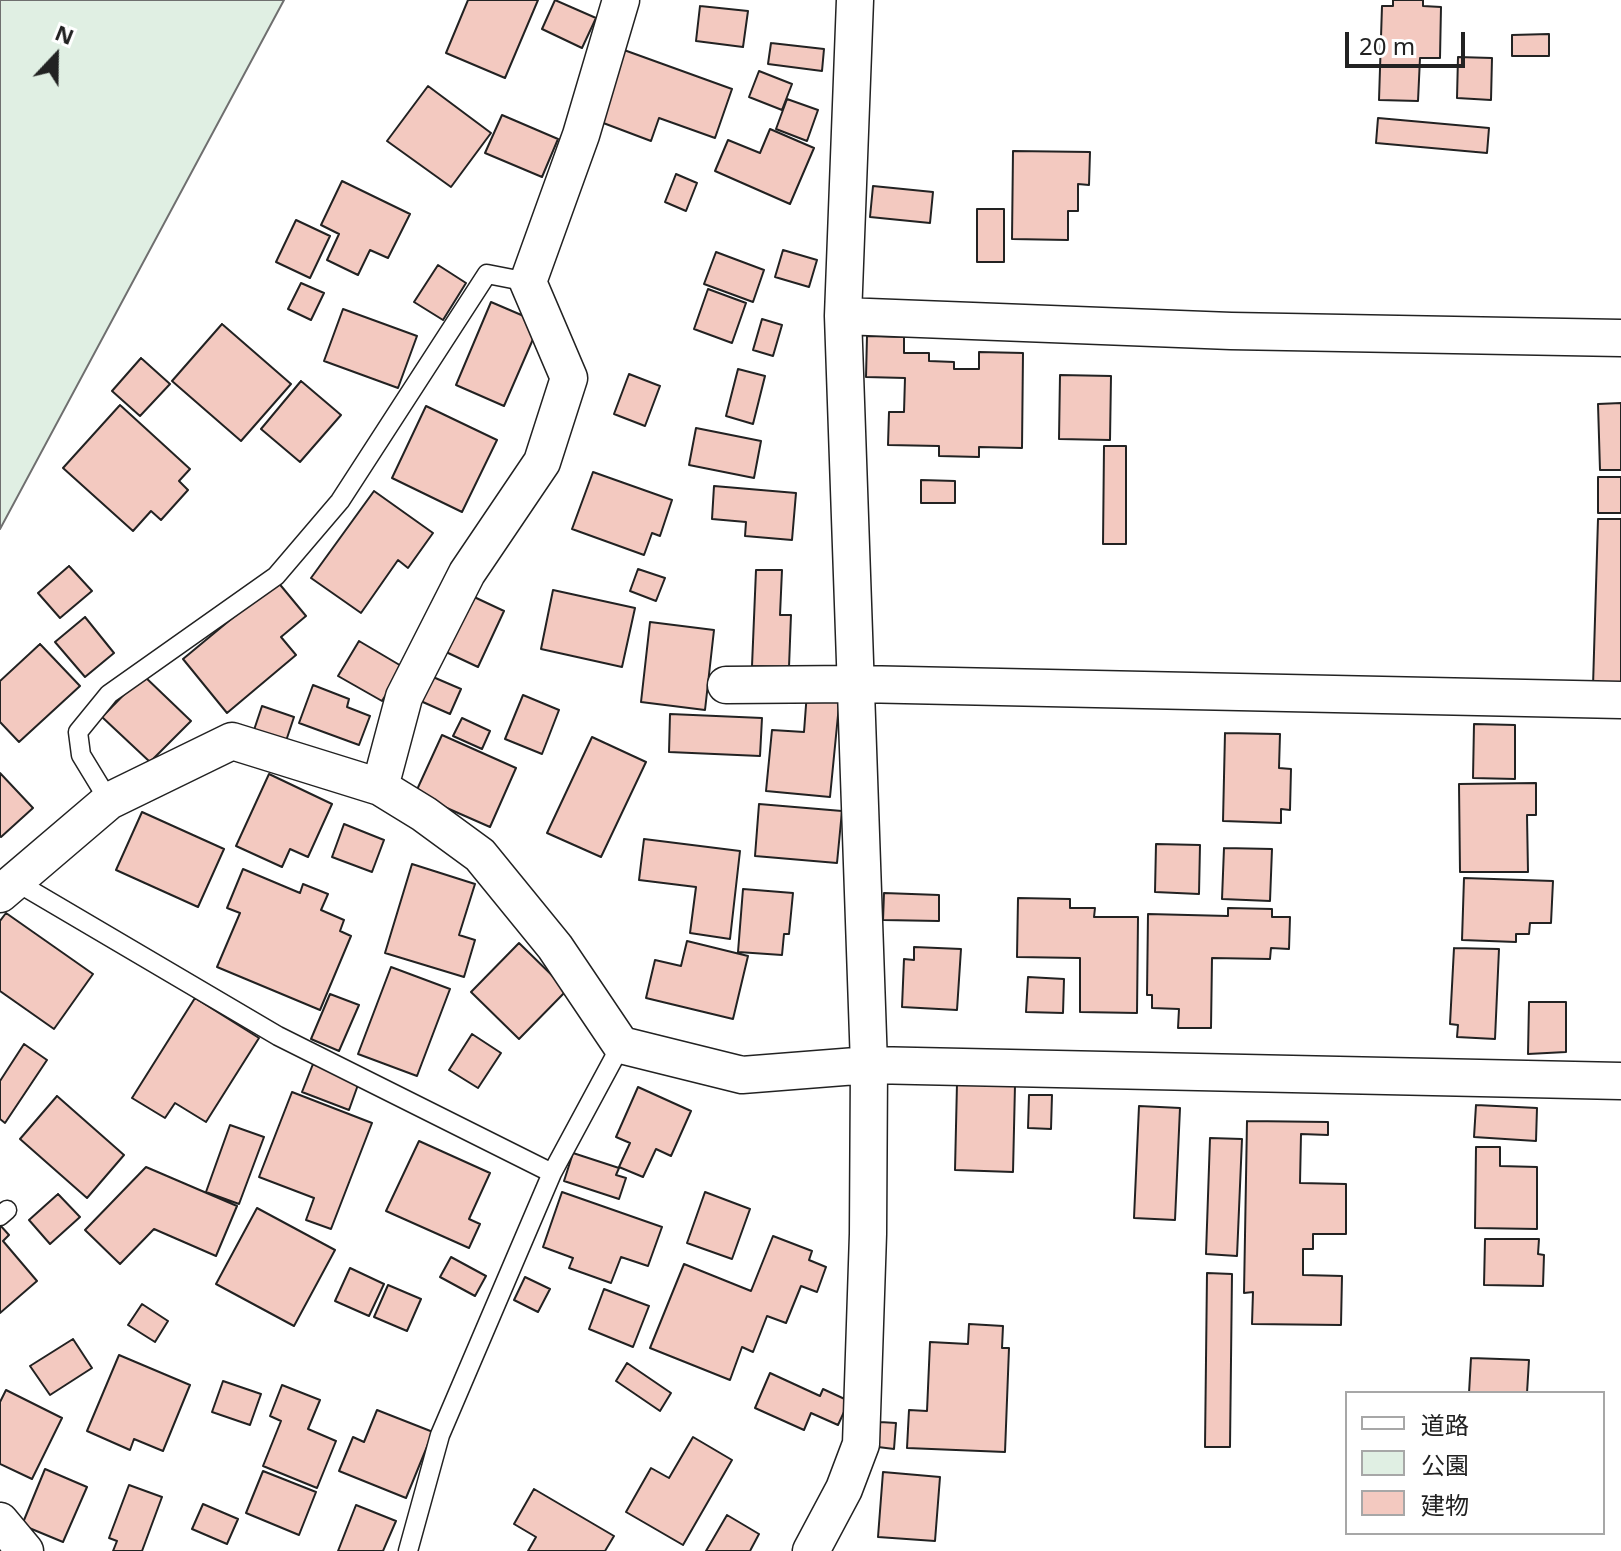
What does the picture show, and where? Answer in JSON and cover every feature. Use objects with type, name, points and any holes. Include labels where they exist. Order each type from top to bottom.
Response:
[{"type":"street","points":[[380,787],[404,697],[467,573],[542,462],[569,378],[528,282],[581,135],[621,0]]},
{"type":"street","points":[[811,1551],[844,1489],[861,1444],[868,1234],[869,1065],[843,316],[855,0]]},
{"type":"street","points":[[843,316],[1231,331],[1621,338]]},
{"type":"street","points":[[726,685],[857,684],[1621,700]]},
{"type":"street","points":[[7,887],[109,801],[232,741],[380,787],[424,814],[480,855],[555,947],[621,1045],[742,1075],[869,1065],[1621,1081]]},
{"type":"street","points":[[0,1521],[25,1551]]},
{"type":"lane","points":[[109,801],[81,755],[78,732],[109,694],[276,576],[340,501],[487,274],[528,282]]},
{"type":"lane","points":[[7,887],[278,1036],[552,1173]]},
{"type":"lane","points":[[408,1551],[440,1435],[552,1173],[621,1045]]},
{"type":"green space","points":[[0,0],[284,0],[0,529]]},
{"type":"building","points":[[468,0],[538,0],[505,78],[446,53]]},
{"type":"building","points":[[555,0],[596,18],[582,48],[542,29]]},
{"type":"building","points":[[1393,0],[1423,0],[1423,6],[1441,7],[1440,58],[1420,58],[1418,101],[1379,100],[1382,6],[1393,6]]},
{"type":"building","points":[[700,6],[748,11],[743,47],[696,41]]},
{"type":"building","points":[[1549,34],[1549,56],[1512,56],[1512,35]]},
{"type":"building","points":[[771,43],[824,49],[822,71],[768,64]]},
{"type":"building","points":[[624,50],[732,89],[715,138],[659,118],[651,141],[598,121]]},
{"type":"building","points":[[1458,57],[1492,58],[1491,100],[1457,98]]},
{"type":"building","points":[[759,71],[792,84],[782,110],[749,97]]},
{"type":"building","points":[[428,86],[491,133],[451,187],[387,141]]},
{"type":"building","points":[[787,99],[818,110],[807,141],[776,129]]},
{"type":"building","points":[[502,115],[558,139],[542,177],[485,153]]},
{"type":"building","points":[[1378,118],[1489,128],[1487,153],[1376,143]]},
{"type":"building","points":[[770,129],[814,148],[790,204],[715,171],[728,140],[760,153]]},
{"type":"building","points":[[1013,151],[1090,152],[1089,185],[1078,184],[1078,211],[1068,211],[1068,240],[1012,239]]},
{"type":"building","points":[[676,174],[697,183],[686,211],[665,202]]},
{"type":"building","points":[[342,181],[410,214],[388,258],[370,250],[358,275],[327,260],[339,234],[321,225]]},
{"type":"building","points":[[873,186],[933,192],[930,223],[870,217]]},
{"type":"building","points":[[977,209],[1004,209],[1004,262],[977,262]]},
{"type":"building","points":[[296,220],[330,236],[310,278],[276,262]]},
{"type":"building","points":[[783,250],[817,260],[809,287],[775,277]]},
{"type":"building","points":[[716,252],[764,270],[753,302],[704,284]]},
{"type":"building","points":[[438,265],[466,283],[443,320],[414,302]]},
{"type":"building","points":[[301,283],[324,293],[311,320],[288,309]]},
{"type":"building","points":[[708,289],[746,303],[732,343],[694,329]]},
{"type":"building","points":[[491,302],[540,323],[504,406],[456,385]]},
{"type":"building","points":[[343,309],[417,336],[398,388],[324,361]]},
{"type":"building","points":[[762,319],[782,325],[773,356],[753,350]]},
{"type":"building","points":[[222,324],[291,384],[241,441],[172,381]]},
{"type":"building","points":[[867,336],[904,337],[904,353],[929,353],[929,361],[954,362],[954,369],[979,369],[979,352],[1023,353],[1022,448],[979,447],[979,457],[939,456],[939,446],[888,445],[889,412],[904,412],[905,378],[866,377]]},
{"type":"building","points":[[141,358],[170,384],[140,416],[112,391]]},
{"type":"building","points":[[738,369],[765,376],[753,424],[726,416]]},
{"type":"building","points":[[629,374],[660,386],[645,426],[614,414]]},
{"type":"building","points":[[1060,375],[1111,376],[1110,440],[1059,439]]},
{"type":"building","points":[[301,381],[341,415],[300,462],[261,429]]},
{"type":"building","points":[[1621,403],[1621,470],[1600,470],[1598,404]]},
{"type":"building","points":[[120,405],[190,469],[179,481],[188,490],[161,520],[151,511],[133,531],[63,468]]},
{"type":"building","points":[[426,406],[497,440],[462,512],[392,478]]},
{"type":"building","points":[[696,428],[761,441],[754,478],[689,465]]},
{"type":"building","points":[[1104,446],[1126,446],[1126,544],[1103,544]]},
{"type":"building","points":[[593,472],[672,500],[660,536],[652,533],[644,555],[572,529]]},
{"type":"building","points":[[1598,477],[1621,477],[1621,513],[1598,513]]},
{"type":"building","points":[[921,480],[955,481],[955,503],[921,503]]},
{"type":"building","points":[[714,486],[796,493],[792,540],[745,536],[746,522],[712,519]]},
{"type":"building","points":[[374,491],[433,533],[408,568],[398,560],[361,613],[311,578]]},
{"type":"building","points":[[1598,519],[1621,519],[1621,688],[1593,686]]},
{"type":"building","points":[[69,566],[92,591],[60,618],[38,593]]},
{"type":"building","points":[[638,569],[665,578],[656,601],[630,591]]},
{"type":"building","points":[[756,570],[782,570],[780,615],[791,615],[789,667],[752,666]]},
{"type":"building","points":[[277,581],[306,616],[281,637],[296,655],[227,713],[183,659]]},
{"type":"building","points":[[553,590],[635,608],[622,667],[541,649]]},
{"type":"building","points":[[472,596],[504,611],[478,667],[446,652]]},
{"type":"building","points":[[85,617],[114,653],[85,677],[55,642]]},
{"type":"building","points":[[650,622],[714,630],[705,710],[641,702]]},
{"type":"building","points":[[359,641],[403,667],[382,701],[338,676]]},
{"type":"building","points":[[40,644],[80,686],[19,742],[0,722],[0,681]]},
{"type":"building","points":[[426,674],[461,689],[450,714],[416,699]]},
{"type":"building","points":[[143,675],[191,721],[150,762],[102,717]]},
{"type":"building","points":[[313,685],[349,699],[347,707],[370,716],[359,745],[299,723]]},
{"type":"building","points":[[807,692],[840,695],[830,797],[766,791],[772,730],[804,732]]},
{"type":"building","points":[[523,695],[559,710],[542,754],[505,739]]},
{"type":"building","points":[[262,706],[294,717],[285,744],[253,733]]},
{"type":"building","points":[[670,714],[762,718],[760,756],[669,752]]},
{"type":"building","points":[[462,718],[490,731],[482,749],[453,736]]},
{"type":"building","points":[[1474,724],[1515,725],[1515,779],[1473,778]]},
{"type":"building","points":[[1225,733],[1280,734],[1279,768],[1291,769],[1290,810],[1281,809],[1281,823],[1223,821]]},
{"type":"building","points":[[442,735],[516,768],[490,827],[415,794]]},
{"type":"building","points":[[592,737],[646,762],[601,857],[547,833]]},
{"type":"building","points":[[0,773],[33,808],[1,837],[0,836]]},
{"type":"building","points":[[269,774],[332,804],[308,857],[290,849],[282,867],[236,846]]},
{"type":"building","points":[[1536,783],[1536,815],[1527,815],[1528,872],[1460,872],[1459,784]]},
{"type":"building","points":[[759,804],[842,811],[837,863],[755,856]]},
{"type":"building","points":[[142,812],[224,849],[198,907],[116,870]]},
{"type":"building","points":[[344,824],[384,840],[372,872],[332,857]]},
{"type":"building","points":[[644,839],[740,851],[730,939],[690,933],[696,887],[639,880]]},
{"type":"building","points":[[1156,844],[1200,845],[1199,894],[1155,892]]},
{"type":"building","points":[[1224,848],[1272,849],[1270,901],[1222,899]]},
{"type":"building","points":[[412,864],[475,884],[459,935],[475,940],[464,977],[385,953]]},
{"type":"building","points":[[243,869],[300,893],[303,884],[328,894],[321,910],[344,920],[340,931],[351,936],[320,1010],[217,967],[240,913],[227,908]]},
{"type":"building","points":[[1464,878],[1553,881],[1551,923],[1530,923],[1529,934],[1516,934],[1516,942],[1462,940]]},
{"type":"building","points":[[743,889],[793,893],[789,934],[784,934],[782,955],[738,952]]},
{"type":"building","points":[[884,893],[939,895],[939,921],[883,920]]},
{"type":"building","points":[[1018,898],[1070,899],[1070,908],[1095,908],[1094,917],[1138,917],[1137,1013],[1080,1012],[1080,958],[1017,957]]},
{"type":"building","points":[[1228,908],[1272,909],[1272,917],[1290,917],[1289,949],[1271,948],[1270,959],[1212,958],[1211,1028],[1178,1028],[1179,1009],[1152,1008],[1152,995],[1147,995],[1148,914],[1228,916]]},
{"type":"building","points":[[6,913],[93,974],[54,1029],[0,991],[0,921]]},
{"type":"building","points":[[687,941],[748,956],[733,1019],[646,998],[655,960],[681,966]]},
{"type":"building","points":[[519,943],[567,990],[519,1039],[471,992]]},
{"type":"building","points":[[914,947],[961,949],[957,1010],[902,1007],[904,959],[914,960]]},
{"type":"building","points":[[1454,948],[1499,949],[1495,1039],[1457,1037],[1458,1025],[1450,1024]]},
{"type":"building","points":[[391,967],[450,989],[417,1076],[358,1054]]},
{"type":"building","points":[[1028,977],[1064,979],[1063,1013],[1026,1012]]},
{"type":"building","points":[[330,994],[359,1005],[339,1051],[311,1039]]},
{"type":"building","points":[[195,998],[259,1038],[206,1122],[175,1103],[165,1118],[132,1098]]},
{"type":"building","points":[[1529,1002],[1566,1002],[1566,1052],[1528,1054]]},
{"type":"building","points":[[472,1034],[501,1053],[478,1088],[449,1070]]},
{"type":"building","points":[[24,1044],[47,1060],[5,1123],[0,1119],[0,1081]]},
{"type":"building","points":[[313,1064],[359,1082],[349,1110],[302,1092]]},
{"type":"building","points":[[957,1083],[1015,1085],[1013,1172],[955,1170]]},
{"type":"building","points":[[638,1087],[691,1111],[671,1156],[656,1149],[643,1177],[619,1167],[630,1143],[616,1137]]},
{"type":"building","points":[[292,1092],[372,1123],[331,1229],[306,1220],[314,1198],[259,1177]]},
{"type":"building","points":[[1029,1095],[1052,1095],[1051,1129],[1028,1128]]},
{"type":"building","points":[[57,1096],[124,1155],[87,1198],[20,1139]]},
{"type":"building","points":[[1476,1105],[1537,1108],[1536,1141],[1474,1137]]},
{"type":"building","points":[[1139,1106],[1180,1108],[1175,1220],[1134,1218]]},
{"type":"building","points":[[1247,1121],[1328,1122],[1328,1135],[1301,1134],[1300,1183],[1346,1184],[1346,1234],[1313,1234],[1313,1249],[1303,1249],[1303,1275],[1342,1276],[1341,1325],[1252,1324],[1253,1292],[1244,1293]]},
{"type":"building","points":[[230,1125],[264,1137],[239,1204],[206,1192]]},
{"type":"building","points":[[1210,1138],[1242,1139],[1237,1256],[1206,1254]]},
{"type":"building","points":[[419,1141],[490,1173],[469,1219],[480,1224],[469,1248],[386,1211]]},
{"type":"building","points":[[1476,1147],[1500,1147],[1500,1166],[1537,1167],[1537,1229],[1475,1228]]},
{"type":"building","points":[[573,1153],[619,1168],[616,1175],[626,1178],[619,1199],[564,1181]]},
{"type":"building","points":[[146,1167],[237,1206],[216,1256],[154,1229],[120,1264],[85,1230]]},
{"type":"building","points":[[562,1192],[662,1227],[648,1266],[621,1257],[611,1283],[569,1268],[573,1258],[543,1247]]},
{"type":"building","points":[[705,1192],[750,1209],[732,1259],[687,1243]]},
{"type":"building","points":[[58,1194],[80,1217],[50,1244],[29,1220]]},
{"type":"building","points":[[257,1208],[335,1250],[294,1326],[216,1284]]},
{"type":"building","points":[[0,1225],[9,1235],[3,1241],[37,1281],[0,1313]]},
{"type":"building","points":[[773,1236],[812,1251],[809,1260],[826,1267],[817,1292],[801,1286],[786,1323],[767,1316],[753,1352],[742,1347],[730,1380],[650,1348],[684,1264],[751,1291]]},
{"type":"building","points":[[1485,1239],[1539,1239],[1538,1254],[1544,1255],[1543,1286],[1484,1285]]},
{"type":"building","points":[[451,1257],[486,1276],[475,1296],[440,1277]]},
{"type":"building","points":[[350,1268],[384,1284],[369,1316],[335,1301]]},
{"type":"building","points":[[1207,1273],[1232,1274],[1230,1447],[1205,1447]]},
{"type":"building","points":[[525,1277],[550,1289],[538,1312],[514,1300]]},
{"type":"building","points":[[388,1285],[421,1299],[407,1331],[374,1317]]},
{"type":"building","points":[[604,1289],[649,1306],[633,1347],[589,1329]]},
{"type":"building","points":[[142,1304],[168,1321],[155,1342],[128,1325]]},
{"type":"building","points":[[969,1324],[1003,1326],[1002,1348],[1009,1348],[1005,1452],[907,1448],[909,1410],[927,1411],[930,1342],[968,1344]]},
{"type":"building","points":[[73,1339],[92,1368],[50,1395],[30,1366]]},
{"type":"building","points":[[119,1355],[190,1385],[163,1451],[134,1439],[130,1450],[87,1431]]},
{"type":"building","points":[[1471,1358],[1529,1360],[1527,1391],[1469,1391]]},
{"type":"building","points":[[627,1363],[671,1393],[660,1411],[616,1381]]},
{"type":"building","points":[[770,1373],[820,1396],[823,1389],[849,1401],[838,1425],[811,1413],[804,1430],[755,1408]]},
{"type":"building","points":[[223,1381],[261,1394],[250,1425],[212,1412]]},
{"type":"building","points":[[282,1385],[320,1400],[308,1429],[336,1441],[317,1488],[263,1466],[281,1421],[270,1416]]},
{"type":"building","points":[[6,1390],[62,1418],[32,1479],[0,1464],[0,1402]]},
{"type":"building","points":[[377,1410],[433,1432],[406,1498],[339,1471],[353,1437],[364,1442]]},
{"type":"building","points":[[880,1422],[896,1423],[894,1449],[878,1447]]},
{"type":"building","points":[[693,1437],[732,1460],[683,1545],[626,1512],[651,1468],[669,1478]]},
{"type":"building","points":[[45,1469],[87,1487],[63,1542],[22,1525]]},
{"type":"building","points":[[263,1471],[316,1492],[299,1535],[246,1513]]},
{"type":"building","points":[[883,1472],[940,1477],[935,1541],[878,1537]]},
{"type":"building","points":[[129,1485],[162,1497],[142,1551],[113,1551],[117,1541],[109,1538]]},
{"type":"building","points":[[534,1489],[614,1536],[605,1551],[528,1551],[536,1537],[514,1524]]},
{"type":"building","points":[[203,1504],[238,1519],[227,1544],[192,1529]]},
{"type":"building","points":[[356,1505],[396,1521],[383,1551],[338,1551]]},
{"type":"building","points":[[727,1515],[759,1534],[750,1551],[706,1551]]}]
